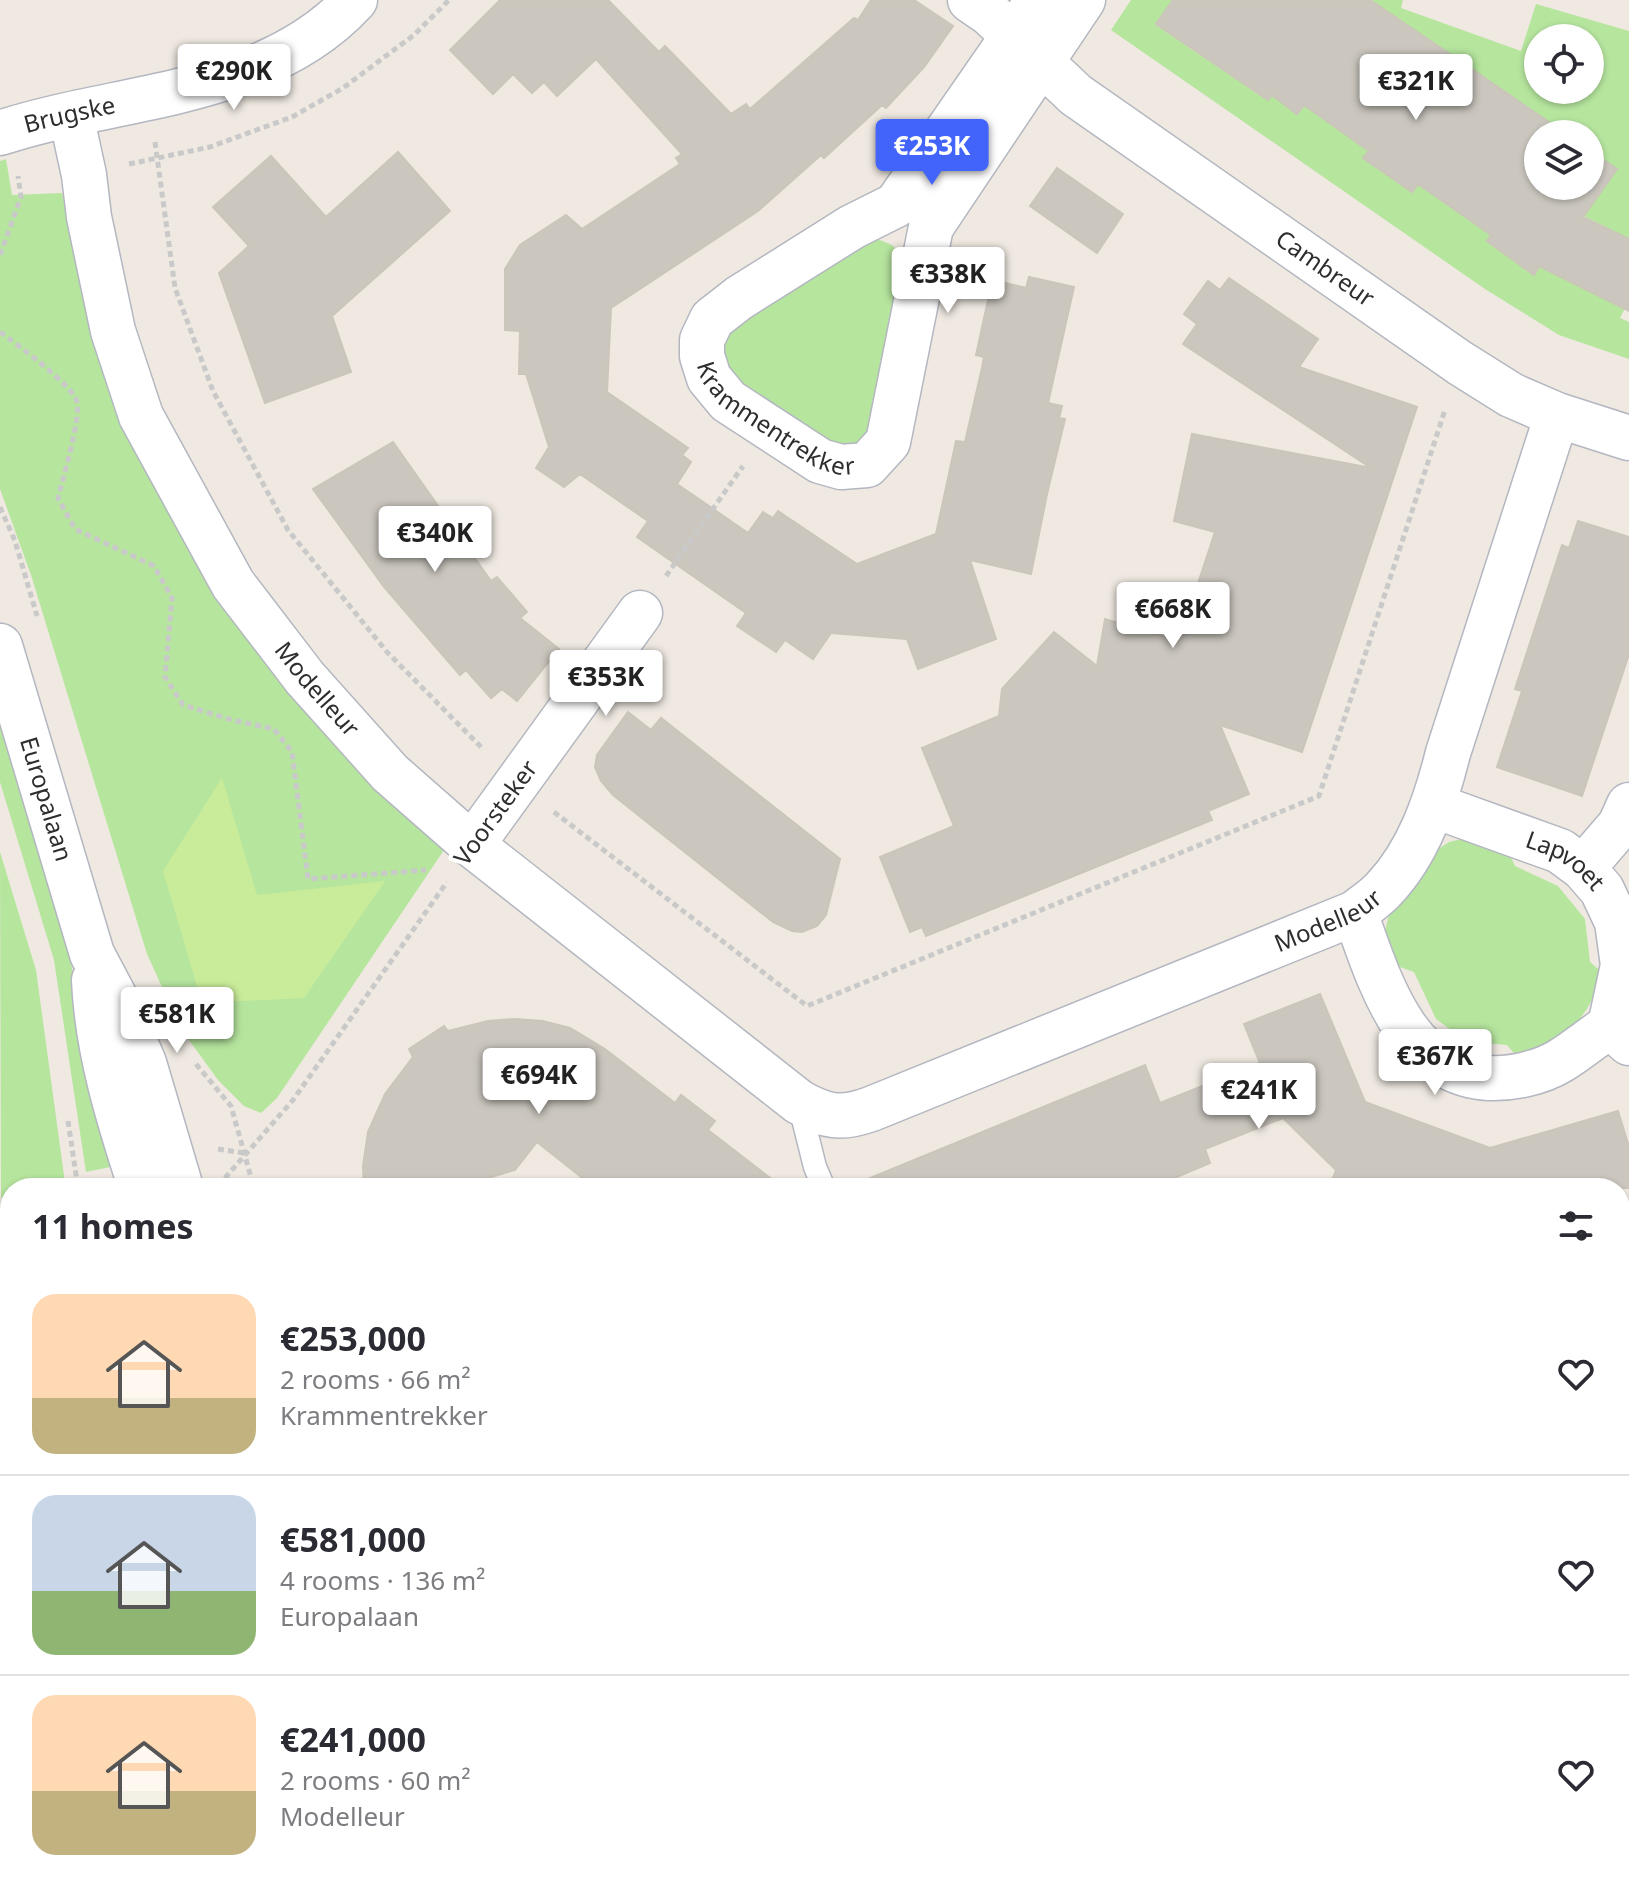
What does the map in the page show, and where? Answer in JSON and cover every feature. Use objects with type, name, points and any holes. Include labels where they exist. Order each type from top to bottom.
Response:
[{"type":"street","name":"Brugske","points":[[5,132],[234,77],[310,38],[355,0]]},
{"type":"street","name":"Cambreur","points":[[970,0],[989,13],[1076,95],[1460,363],[1511,395],[1557,415],[1629,438]]},
{"type":"street","name":"Krammentrekker","points":[[1027,49],[1038,0]]},
{"type":"street","name":"Krammentrekker","points":[[914,216],[852,227],[739,298],[712,319],[702,340],[702,356],[709,378],[728,401],[820,461],[841,467],[867,465],[888,442],[914,216],[1027,49],[1083,0]]},
{"type":"street","name":"Modelleur","points":[[71,115],[113,331],[141,416],[233,584],[305,678],[390,773],[472,845],[799,1102],[822,1115],[851,1116],[1355,913],[1384,890],[1400,870],[1435,806],[1448,753],[1557,415]]},
{"type":"street","name":"Voorsteker","points":[[472,845],[640,613]]},
{"type":"street","name":"Europalaan","points":[[0,646],[92,954],[119,1005],[144,1063],[178,1178]]},
{"type":"street","points":[[1583,868],[1620,825],[1629,805]]},
{"type":"street","name":"Lapvoet","points":[[1355,913],[1393,1009],[1413,1039],[1439,1062],[1475,1077],[1503,1078],[1558,1062],[1619,1034],[1623,965],[1617,922],[1602,890],[1583,868],[1560,851],[1435,806]]},
{"type":"street","name":"Europalaan","points":[[92,954],[95,1012],[107,1073],[138,1178]]},
{"type":"lane","points":[[799,1102],[820,1178]]},
{"type":"path","points":[[0,255],[21,197],[5,132]]},
{"type":"path","points":[[157,158],[175,288],[213,391],[288,530],[387,652],[517,784],[807,1006],[1319,796],[1460,363]]},
{"type":"path","points":[[0,332],[64,383],[77,398],[79,417],[58,498],[75,529],[154,566],[172,598],[165,677],[183,705],[274,729],[292,752],[308,879],[429,869],[472,845]]},
{"type":"path","points":[[640,613],[769,428]]},
{"type":"path","name":"Voorsteker","points":[[251,1178],[245,1153],[293,1100],[472,845]]},
{"type":"green space","points":[[1131,0],[1172,0],[1156,25],[1267,100],[1272,95],[1295,111],[1299,102],[1373,152],[1364,159],[1412,192],[1418,184],[1491,234],[1487,242],[1533,275],[1539,266],[1625,308],[1620,318],[1629,322],[1629,359],[1559,335],[1485,289],[1111,30]]},
{"type":"green space","points":[[1372,0],[1403,0],[1401,8],[1521,51],[1524,42],[1524,104],[1604,104],[1604,24],[1530,24],[1536,4],[1629,31],[1629,239],[1584,216],[1595,200],[1604,200],[1604,188],[1617,169],[1604,160],[1604,120],[1524,120],[1524,128],[1345,55],[1379,6]]},
{"type":"green space","points":[[6,159],[12,195],[62,193],[91,322],[117,405],[446,847],[277,1098],[261,1113],[244,1106],[218,1080],[181,1029],[147,954],[31,575],[0,489],[0,161]]},
{"type":"green space","points":[[875,238],[892,245],[909,264],[866,442],[837,449],[722,371],[725,329]]},
{"type":"green space","points":[[0,727],[70,957],[91,1073],[115,1166],[86,1172],[54,960],[0,782]]},
{"type":"green space","points":[[222,778],[257,895],[385,881],[304,998],[202,1003],[163,871]]},
{"type":"green space","points":[[1462,839],[1508,851],[1515,866],[1558,886],[1585,919],[1590,962],[1604,974],[1589,1005],[1572,1027],[1550,1044],[1520,1060],[1507,1045],[1466,1041],[1436,1019],[1414,972],[1394,965],[1384,936],[1390,910],[1434,852],[1449,842]]},
{"type":"green space","points":[[0,852],[36,970],[64,1178],[1,1178]]},
{"type":"building","points":[[500,0],[608,0],[659,52],[665,46],[731,114],[746,104],[750,109],[854,18],[858,20],[871,0],[914,0],[953,26],[924,67],[886,108],[882,105],[824,158],[821,155],[758,211],[611,308],[607,392],[688,448],[682,455],[691,462],[677,484],[748,533],[763,512],[773,518],[778,511],[857,564],[936,534],[956,441],[965,442],[982,368],[984,357],[976,355],[990,291],[998,293],[1001,282],[1026,288],[1029,277],[1074,287],[1048,403],[1062,406],[1059,418],[1065,419],[1031,574],[970,560],[996,639],[918,669],[907,639],[831,633],[813,659],[785,640],[776,652],[737,626],[746,613],[637,537],[648,521],[580,474],[564,487],[536,468],[549,447],[526,374],[519,374],[520,331],[505,330],[505,269],[520,245],[566,215],[582,229],[680,164],[676,158],[682,154],[596,59],[557,96],[544,82],[532,93],[513,74],[493,94],[450,50]]},
{"type":"building","points":[[1173,0],[1370,0],[1546,120],[1524,120],[1524,200],[1595,200],[1583,217],[1629,239],[1629,311],[1539,266],[1534,275],[1487,241],[1491,235],[1418,184],[1412,192],[1363,158],[1369,151],[1304,105],[1297,114],[1272,95],[1268,100],[1156,24]]},
{"type":"building","points":[[398,152],[450,211],[332,316],[351,372],[265,403],[219,273],[249,246],[213,207],[271,156],[326,217]]},
{"type":"building","points":[[1604,160],[1617,169],[1604,187]]},
{"type":"building","points":[[1057,168],[1123,214],[1097,253],[1030,206]]},
{"type":"building","points":[[1229,278],[1318,339],[1299,367],[1417,407],[1302,752],[1220,725],[1249,794],[1208,811],[1212,820],[926,936],[922,927],[910,932],[880,857],[954,826],[922,748],[999,716],[1002,689],[1054,632],[1097,666],[1105,619],[1179,641],[1215,532],[1174,521],[1192,434],[1371,468],[1183,344],[1197,324],[1184,314],[1208,281],[1220,290]]},
{"type":"building","points":[[393,442],[491,581],[497,577],[527,612],[520,618],[559,649],[517,701],[502,689],[491,698],[466,670],[460,675],[384,587],[313,489]]},
{"type":"building","points":[[1578,521],[1629,537],[1629,654],[1582,796],[1497,767],[1522,691],[1515,689],[1562,545],[1569,548]]},
{"type":"building","points":[[628,712],[651,730],[661,718],[840,859],[826,915],[817,926],[802,932],[773,922],[613,795],[601,781],[595,767],[597,755]]},
{"type":"building","points":[[1320,994],[1365,1102],[1490,1148],[1618,1111],[1629,1147],[1629,1178],[1333,1178],[1336,1170],[1283,1118],[1205,1149],[1210,1163],[1175,1178],[870,1178],[1145,1065],[1160,1103],[1260,1063],[1244,1024]]},
{"type":"building","points":[[488,1021],[543,1021],[570,1028],[605,1049],[675,1103],[681,1095],[715,1121],[708,1130],[770,1178],[582,1178],[537,1142],[515,1170],[488,1178],[364,1178],[368,1132],[385,1094],[413,1057],[409,1049],[444,1026],[448,1031]]}]
